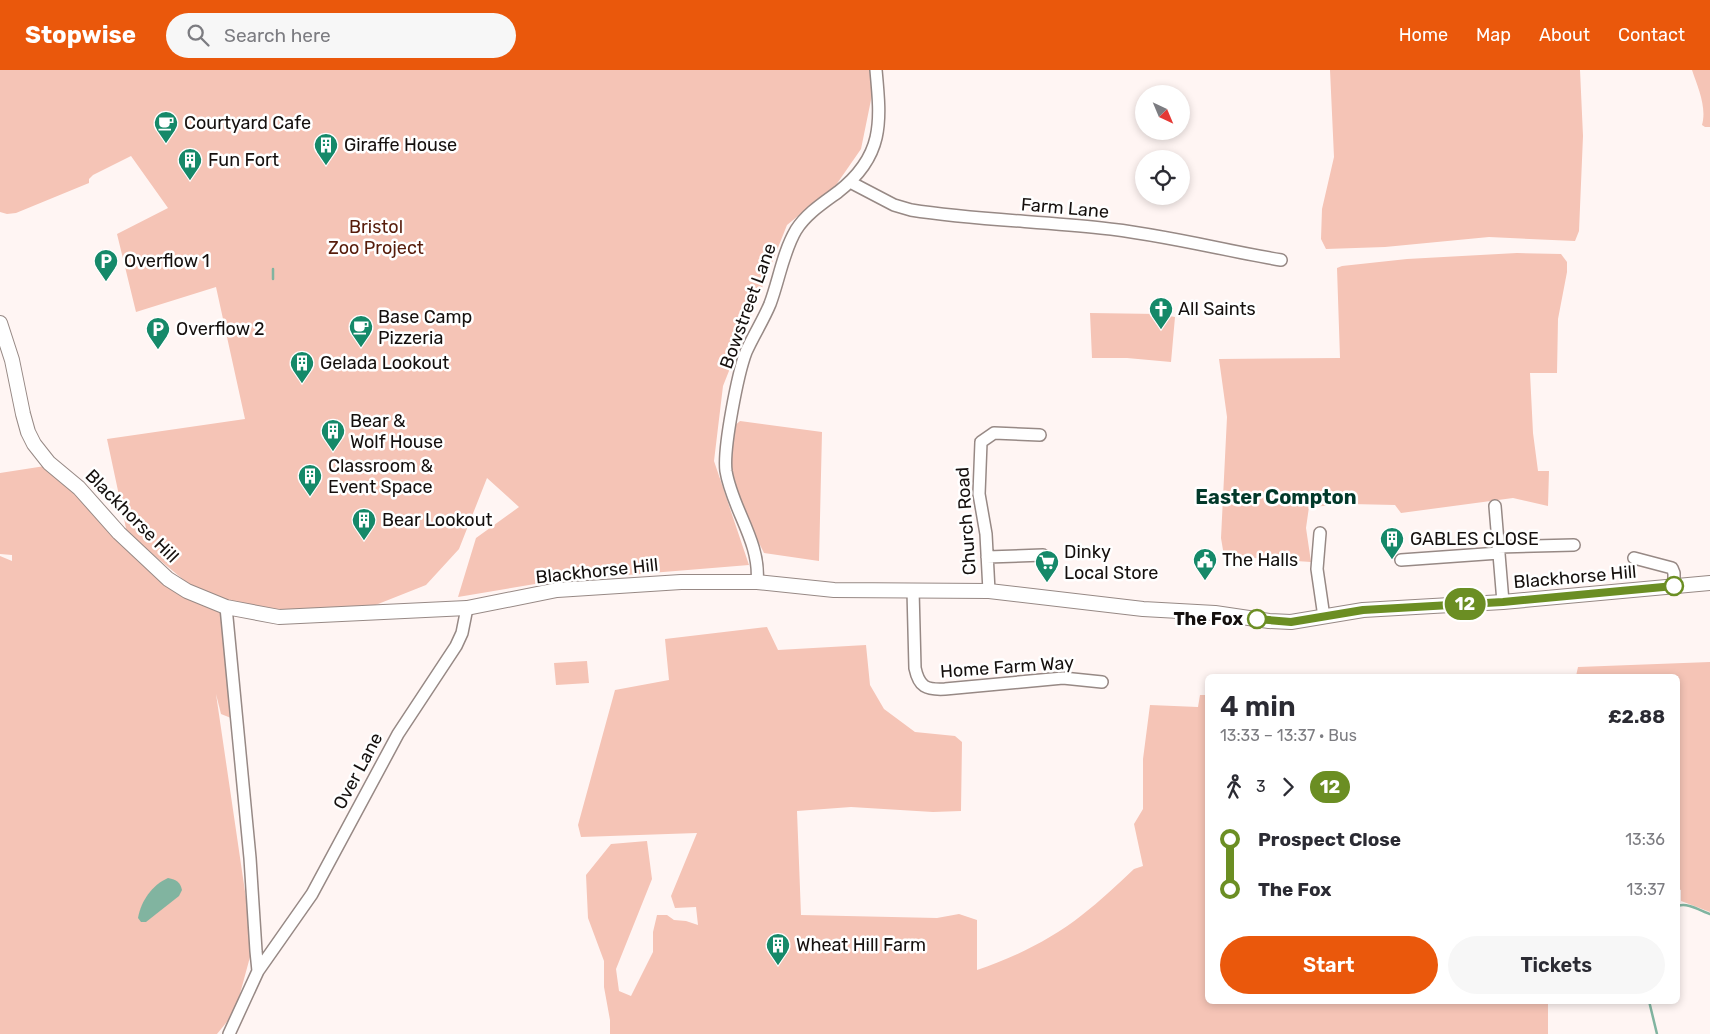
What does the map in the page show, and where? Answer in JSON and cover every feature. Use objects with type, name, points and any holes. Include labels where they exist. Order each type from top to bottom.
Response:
[{"type":"main road","name":"Blackhorse Hill","points":[[0,323],[12,360],[28,432],[41,454],[79,488],[119,533],[168,578],[197,597],[226,607],[279,617],[467,608],[556,590],[682,582],[757,582],[834,590],[989,591],[1143,609],[1215,613],[1269,621],[1291,622],[1370,610],[1503,602],[1710,583]]},
{"type":"street","name":"Bowstreet Lane","points":[[757,582],[758,568],[750,536],[730,486],[726,470],[728,437],[741,369],[746,353],[769,305],[788,249],[797,230],[808,216],[850,182],[866,163],[875,141],[879,107],[876,70]]},
{"type":"street","name":"Farm Lane","points":[[850,182],[894,204],[911,210],[1129,231],[1207,244],[1234,252],[1281,260]]},
{"type":"street","name":"Church Road","points":[[989,591],[982,508],[979,494],[980,442],[994,432],[1034,430]]},
{"type":"street","points":[[1495,506],[1503,602]]},
{"type":"street","points":[[1320,533],[1317,568],[1324,617]]},
{"type":"street","points":[[1401,560],[1498,550],[1558,550],[1574,544]]},
{"type":"street","points":[[987,557],[1043,555]]},
{"type":"street","points":[[1634,558],[1672,568],[1674,586]]},
{"type":"street","name":"Home Farm Way","points":[[913,590],[915,668],[918,679],[926,687],[933,690],[1063,678],[1102,682]]},
{"type":"street","name":"Over Lane","points":[[226,607],[249,848],[258,971]]},
{"type":"street","name":"Over Lane","points":[[229,1034],[258,971],[312,894],[398,734],[450,657],[462,633],[467,608]]},
{"type":"street","points":[[255,927],[259,934],[273,948]]},
{"type":"green space","name":"Bristol Zoo Project","points":[[0,70],[872,70],[872,95],[861,149],[836,185],[787,225],[723,386],[714,461],[749,565],[553,581],[458,597],[476,538],[519,507],[487,478],[459,549],[426,585],[373,606],[280,611],[227,602],[191,586],[127,533],[107,439],[245,419],[216,287],[136,312],[117,234],[168,208],[131,156],[93,175],[89,179],[89,183],[16,213],[7,214],[0,212]]},
{"type":"green space","points":[[1330,70],[1580,70],[1583,136],[1579,231],[1575,241],[1489,237],[1385,247],[1326,249],[1321,239],[1322,209],[1334,157]]},
{"type":"green space","points":[[1692,70],[1710,70],[1710,127],[1702,125],[1703,104]]},
{"type":"green space","points":[[1517,253],[1561,254],[1567,262],[1567,272],[1558,319],[1557,373],[1530,373],[1533,433],[1538,471],[1549,471],[1548,506],[1513,498],[1401,513],[1395,505],[1351,504],[1309,507],[1306,528],[1311,562],[1224,556],[1221,538],[1227,417],[1219,359],[1340,358],[1337,268],[1342,266],[1407,259]]},
{"type":"green space","points":[[1090,313],[1158,314],[1175,317],[1171,362],[1127,358],[1092,358]]},
{"type":"green space","points":[[740,421],[822,432],[819,561],[764,553],[747,519],[729,468],[733,427]]},
{"type":"green space","points":[[45,466],[176,590],[221,612],[231,718],[221,714],[216,694],[253,946],[235,1012],[217,1034],[0,1034],[0,556],[12,561],[12,555],[0,554],[0,473]]},
{"type":"green space","points":[[767,627],[778,650],[866,645],[870,685],[884,709],[915,732],[955,736],[962,742],[961,811],[933,812],[851,807],[797,811],[801,915],[937,918],[959,914],[977,920],[977,970],[1018,954],[1045,940],[1082,915],[1134,869],[1143,866],[1134,824],[1143,809],[1143,759],[1150,705],[1198,707],[1200,695],[1205,695],[1205,1004],[1548,1004],[1548,1034],[610,1034],[610,1020],[604,987],[604,961],[588,918],[586,875],[611,844],[647,841],[652,879],[616,969],[619,991],[631,996],[653,952],[653,932],[657,915],[667,915],[674,920],[698,925],[696,907],[675,908],[671,896],[697,833],[581,837],[578,825],[615,690],[669,680],[665,639]]},
{"type":"green space","points":[[587,661],[589,683],[556,685],[554,663]]},
{"type":"green space","points":[[1710,662],[1710,912],[1681,901],[1680,674],[1576,674],[1578,667]]},
{"type":"shaded area","points":[[168,878],[179,883],[182,890],[179,896],[146,922],[141,922],[138,918],[139,912],[148,894]]},
{"type":"waterway","points":[[273,269],[273,279]]},
{"type":"waterway","points":[[1680,906],[1690,906],[1710,914]]},
{"type":"waterway","points":[[1650,1004],[1657,1034]]},
{"type":"bus line","name":"12","points":[[1257,619],[1291,622],[1363,610],[1503,602],[1674,586]]},
{"type":"place","name":"Courtyard Cafe","points":[[166,144]]},
{"type":"place","name":"Giraffe House","points":[[326,166]]},
{"type":"place","name":"Fun Fort","points":[[190,181]]},
{"type":"place","name":"Overflow 1","points":[[106,282]]},
{"type":"place","name":"All Saints","points":[[1161,330]]},
{"type":"place","name":"Base Camp Pizzeria","points":[[361,348]]},
{"type":"place","name":"Overflow 2","points":[[158,350]]},
{"type":"place","name":"Gelada Lookout","points":[[302,384]]},
{"type":"place","name":"Bear & Wolf House","points":[[333,452]]},
{"type":"place","name":"Classroom & Event Space","points":[[310,497]]},
{"type":"place","name":"Bear Lookout","points":[[364,541]]},
{"type":"place","name":"GABLES CLOSE","points":[[1392,560]]},
{"type":"place","name":"The Halls","points":[[1205,581]]},
{"type":"place","name":"Dinky Local Store","points":[[1047,583]]},
{"type":"place","name":"The Fox","points":[[1257,619]]},
{"type":"place","name":"Wheat Hill Farm","points":[[778,966]]},
{"type":"district","name":"Easter Compton","points":[[1276,497]]}]
